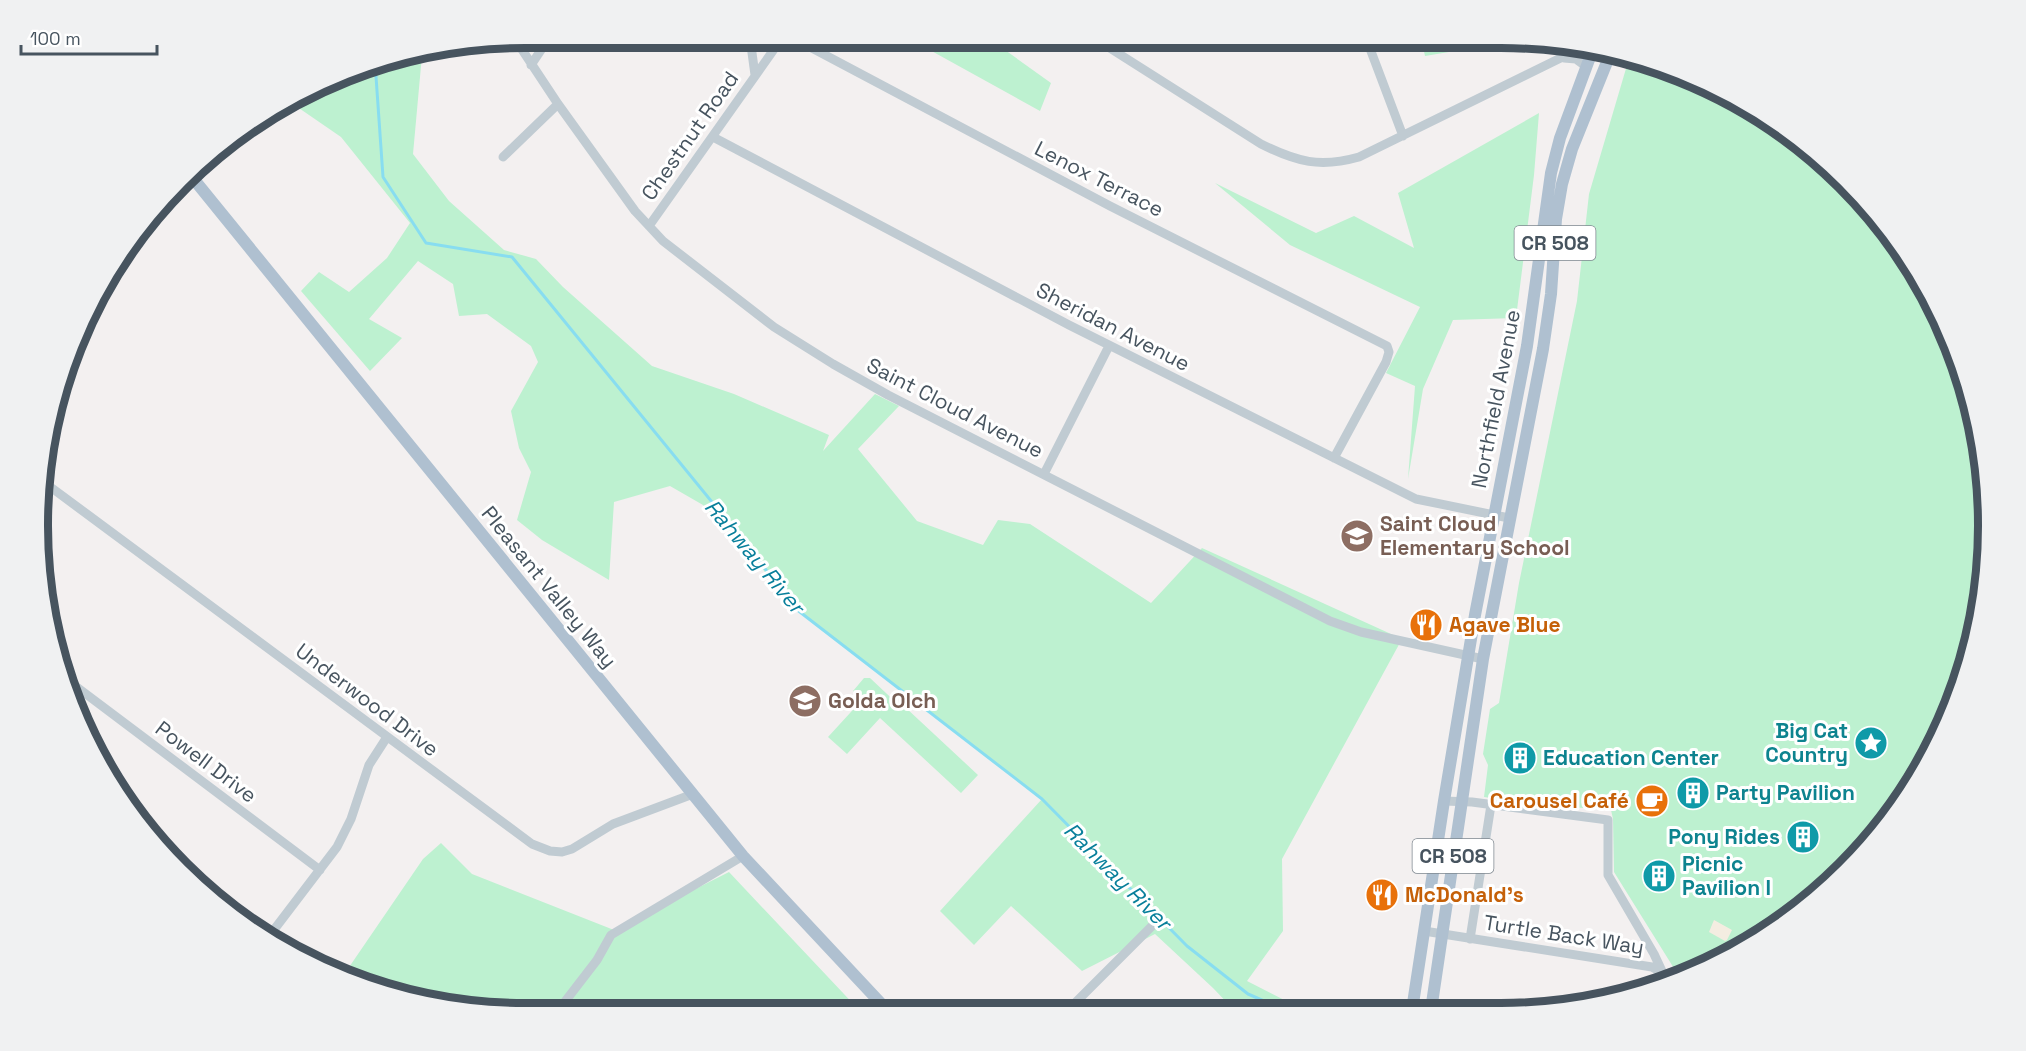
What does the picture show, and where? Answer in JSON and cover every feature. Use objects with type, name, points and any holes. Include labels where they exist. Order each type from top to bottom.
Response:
[{"type":"main road","name":"Northfield Avenue","points":[[1413,1003],[1444,801],[1493,516],[1527,346],[1551,173],[1560,138],[1591,56]]},
{"type":"main road","name":"Northfield Avenue","points":[[1432,1003],[1483,659],[1543,349],[1551,294],[1556,219],[1562,184],[1572,149],[1608,60]]},
{"type":"main road","name":"Pleasant Valley Way","points":[[195,181],[743,856],[881,1003]]},
{"type":"street","name":"Saint Cloud Avenue","points":[[521,48],[634,211],[663,241],[774,327],[888,395],[1330,621],[1361,632],[1483,659]]},
{"type":"street","points":[[531,65],[542,48]]},
{"type":"street","points":[[751,48],[755,75]]},
{"type":"street","name":"Chestnut Road","points":[[648,226],[775,48]]},
{"type":"street","name":"Lenox Terrace","points":[[812,48],[1110,206],[1382,342],[1387,346],[1386,362],[1334,458]]},
{"type":"street","points":[[1110,48],[1261,144],[1283,154],[1318,163],[1335,163],[1359,157],[1571,53]]},
{"type":"street","points":[[1370,48],[1403,136]]},
{"type":"street","points":[[1562,58],[1576,59],[1587,67]]},
{"type":"street","points":[[503,158],[558,104]]},
{"type":"street","name":"Sheridan Avenue","points":[[713,137],[1109,346],[1416,499],[1509,518]]},
{"type":"street","points":[[1044,474],[1109,346]]},
{"type":"street","name":"Underwood Drive","points":[[50,486],[532,844],[550,851],[561,852],[572,849],[613,824],[693,794]]},
{"type":"street","name":"Powell Drive","points":[[76,686],[320,870]]},
{"type":"street","points":[[273,931],[320,870],[345,832],[369,765],[387,737]]},
{"type":"street","points":[[1444,801],[1608,820],[1608,875],[1654,954],[1663,975]]},
{"type":"street","points":[[1470,939],[1491,805]]},
{"type":"street","points":[[564,1003],[597,960],[611,935],[743,856]]},
{"type":"street","points":[[1075,1003],[1153,925]]},
{"type":"street","name":"Turtle Back Way","points":[[1424,931],[1652,967],[1661,972]]},
{"type":"green space","points":[[926,48],[1002,48],[1051,83],[1040,111]]},
{"type":"green space","points":[[1423,48],[1454,48],[1449,52],[1425,56]]},
{"type":"green space","points":[[422,59],[413,154],[449,201],[504,250],[536,259],[563,287],[652,366],[734,394],[829,435],[823,451],[875,394],[899,406],[858,449],[917,521],[983,545],[998,520],[1030,524],[1151,603],[1202,548],[1402,639],[1282,859],[1283,931],[1247,981],[1290,1003],[1227,1003],[1155,934],[1082,971],[1011,906],[974,945],[940,911],[1042,799],[783,599],[743,540],[728,533],[703,505],[670,486],[614,502],[609,580],[542,540],[517,520],[531,472],[519,448],[511,411],[538,362],[531,346],[487,314],[459,316],[453,284],[418,261],[369,319],[402,338],[370,371],[301,291],[319,272],[349,292],[387,258],[410,223],[341,137],[297,107],[372,73]]},
{"type":"green space","points":[[1627,65],[1654,73],[1712,97],[1766,128],[1815,166],[1838,188],[1860,211],[1898,260],[1929,314],[1953,372],[1969,432],[1974,463],[1978,526],[1974,588],[1969,619],[1953,679],[1942,708],[1914,764],[1898,791],[1860,840],[1815,885],[1766,923],[1712,954],[1675,970],[1614,872],[1611,810],[1542,805],[1484,797],[1488,765],[1483,754],[1490,709],[1499,703],[1519,583],[1577,301],[1589,194]]},
{"type":"green space","points":[[1539,113],[1534,175],[1516,318],[1453,320],[1423,389],[1408,479],[1415,386],[1386,373],[1420,307],[1290,245],[1215,183],[1316,233],[1354,216],[1414,248],[1398,193]]},
{"type":"green space","points":[[864,678],[870,678],[903,709],[905,707],[978,775],[961,793],[880,718],[847,754],[828,737],[861,701],[853,691]]},
{"type":"green space","points":[[441,843],[472,874],[614,930],[729,872],[852,1003],[494,1002],[432,994],[402,987],[348,969],[423,859]]},
{"type":"sand","points":[[1714,920],[1732,930],[1727,940],[1709,932]]},
{"type":"waterway","name":"Rahway River","points":[[376,72],[383,177],[426,243],[512,257],[743,540],[796,609],[1042,799],[1187,946],[1248,994],[1269,1003]]},
{"type":"place","name":"Saint Cloud Elementary School","points":[[1357,536]]},
{"type":"place","name":"Agave Blue","points":[[1426,625]]},
{"type":"place","name":"Golda Olch","points":[[805,701]]},
{"type":"place","name":"Big Cat Country","points":[[1871,743]]},
{"type":"place","name":"Education Center","points":[[1520,758]]},
{"type":"place","name":"Party Pavilion","points":[[1693,793]]},
{"type":"place","name":"Carousel Café","points":[[1652,801]]},
{"type":"place","name":"Pony Rides","points":[[1803,837]]},
{"type":"place","name":"Picnic Pavilion I","points":[[1659,876]]},
{"type":"place","name":"McDonald's","points":[[1382,895]]}]
